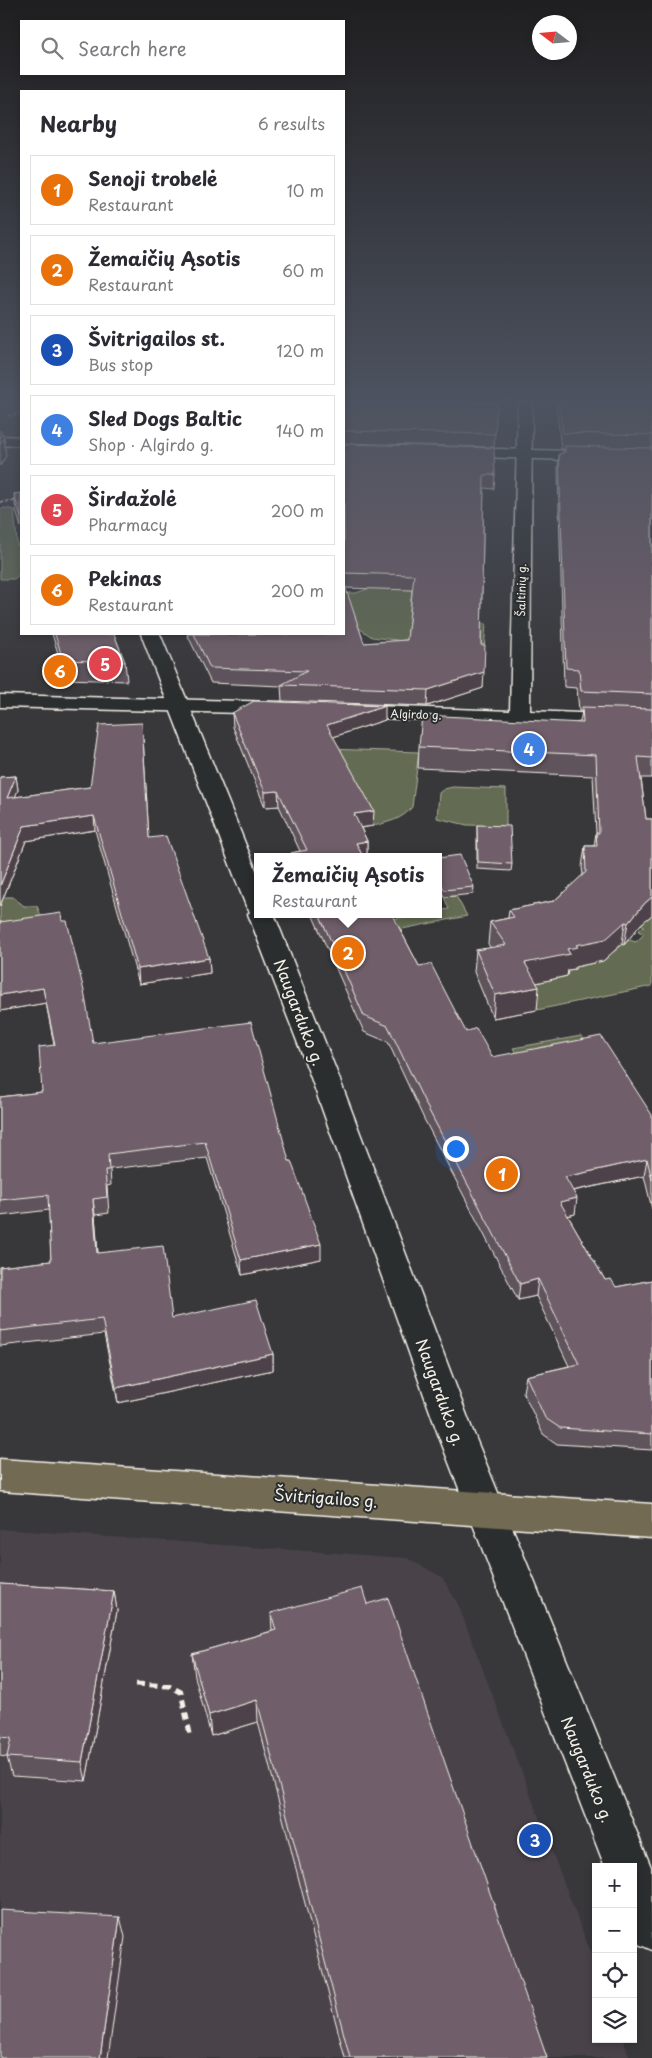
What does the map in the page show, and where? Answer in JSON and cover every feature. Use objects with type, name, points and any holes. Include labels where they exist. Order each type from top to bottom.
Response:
[{"type":"main road","name":"Šaltinių g.","points":[[520,718],[524,499]]},
{"type":"main road","points":[[150,635],[254,896]]},
{"type":"main road","name":"Algirdo g.","points":[[0,701],[652,722]]},
{"type":"main road","name":"Naugarduko g.","points":[[263,918],[324,1075],[484,1508],[626,1863]]},
{"type":"main road","name":"Švitrigailos g.","points":[[0,1475],[652,1521]]},
{"type":"main road","points":[[637,1891],[652,1927]]},
{"type":"path","points":[[0,502],[20,500]]},
{"type":"path","points":[[136,1684],[169,1686],[181,1692],[191,1738]]},
{"type":"shaded area","points":[[0,1529],[407,1558],[442,1577],[458,1604],[592,1956],[592,2043],[624,2043],[630,2058],[0,2058]]},
{"type":"green space","points":[[0,509],[14,510],[20,574],[14,579],[0,579]]},
{"type":"green space","points":[[370,588],[413,590],[481,620],[486,625],[484,651],[372,637],[359,628],[345,624],[345,593],[356,593]]},
{"type":"green space","points":[[295,748],[419,752],[412,807],[399,818],[373,826],[357,795]]},
{"type":"green space","points":[[453,787],[506,789],[506,826],[467,825],[437,818],[439,793],[444,789]]},
{"type":"green space","points":[[456,896],[467,916],[392,931],[387,920],[398,918],[442,918],[442,910],[449,909],[444,897]]},
{"type":"green space","points":[[0,897],[13,897],[24,906],[37,906],[43,921],[0,936]]},
{"type":"green space","points":[[652,900],[652,986],[537,1010],[519,979],[550,979],[567,976],[564,971],[613,952],[629,940],[636,942],[644,934],[638,931],[644,926],[641,924]]},
{"type":"green space","points":[[581,1036],[599,1052],[524,1067],[513,1048]]},
{"type":"building","points":[[15,499],[20,499],[20,515]]},
{"type":"building","points":[[345,499],[484,499],[481,645],[485,645],[484,672],[428,690],[281,685],[307,671],[210,668],[194,635],[345,635],[345,586],[364,643],[407,640],[414,575],[345,573]]},
{"type":"building","points":[[560,499],[652,499],[652,694],[581,691],[579,669],[566,668]]},
{"type":"building","points":[[55,635],[114,635],[125,662],[63,660]]},
{"type":"building","points":[[254,701],[385,706],[327,725],[374,811],[354,814],[367,841],[356,843],[361,853],[291,853],[307,850],[278,791],[265,792],[232,713]]},
{"type":"building","points":[[582,707],[652,709],[652,758],[638,757],[646,819],[652,819],[652,897],[628,923],[625,922],[606,939],[576,945],[578,947],[567,949],[570,954],[525,963],[539,987],[495,995],[476,950],[506,945],[490,922],[514,917],[509,910],[554,901],[586,872],[585,846],[597,846],[596,833],[599,833],[596,755],[419,747],[422,715],[583,723]]},
{"type":"building","points":[[142,723],[149,838],[166,836],[209,958],[138,969],[94,816],[24,826],[0,886],[0,777],[16,776],[7,798],[90,787],[99,725]]},
{"type":"building","points":[[477,825],[510,826],[512,864],[478,862]]},
{"type":"building","points":[[460,855],[474,887],[444,890],[442,885],[442,857]]},
{"type":"building","points":[[61,913],[62,921],[67,921],[84,991],[93,1043],[251,1022],[289,1161],[291,1161],[321,1244],[241,1260],[205,1142],[108,1154],[109,1170],[105,1170],[107,1197],[93,1199],[97,1253],[163,1246],[172,1318],[256,1300],[273,1354],[116,1388],[102,1319],[0,1331],[0,1267],[51,1261],[48,1195],[0,1200],[0,1097],[42,1092],[39,1047],[55,1045],[43,988],[0,995],[0,922]]},
{"type":"building","points":[[321,918],[394,918],[419,966],[431,964],[466,1032],[476,1028],[492,1057],[601,1036],[652,1115],[652,1180],[647,1159],[565,1177],[577,1198],[560,1202],[605,1280],[611,1279],[616,1287],[652,1280],[652,1434],[560,1428],[545,1418],[526,1376],[579,1364],[538,1279],[520,1284],[425,1103],[388,1026],[364,1016]]},
{"type":"building","points":[[0,1584],[114,1591],[82,1762],[7,1757],[11,1738],[0,1737]]},
{"type":"building","points":[[362,1588],[367,1604],[388,1598],[547,2058],[350,2058],[257,1700],[209,1715],[192,1654],[276,1630],[271,1613]]},
{"type":"building","points":[[0,1910],[120,1917],[100,2058],[0,2058]]},
{"type":"place","name":"Širdažolė","points":[[105,664]]},
{"type":"place","name":"Pekinas","points":[[60,671]]},
{"type":"place","name":"Sled Dogs Baltic","points":[[529,749]]},
{"type":"place","name":"Žemaičių Ąsotis","points":[[348,953]]},
{"type":"place","name":"Senoji trobelė","points":[[502,1174]]},
{"type":"place","name":"Švitrigailos st.","points":[[535,1840]]}]
